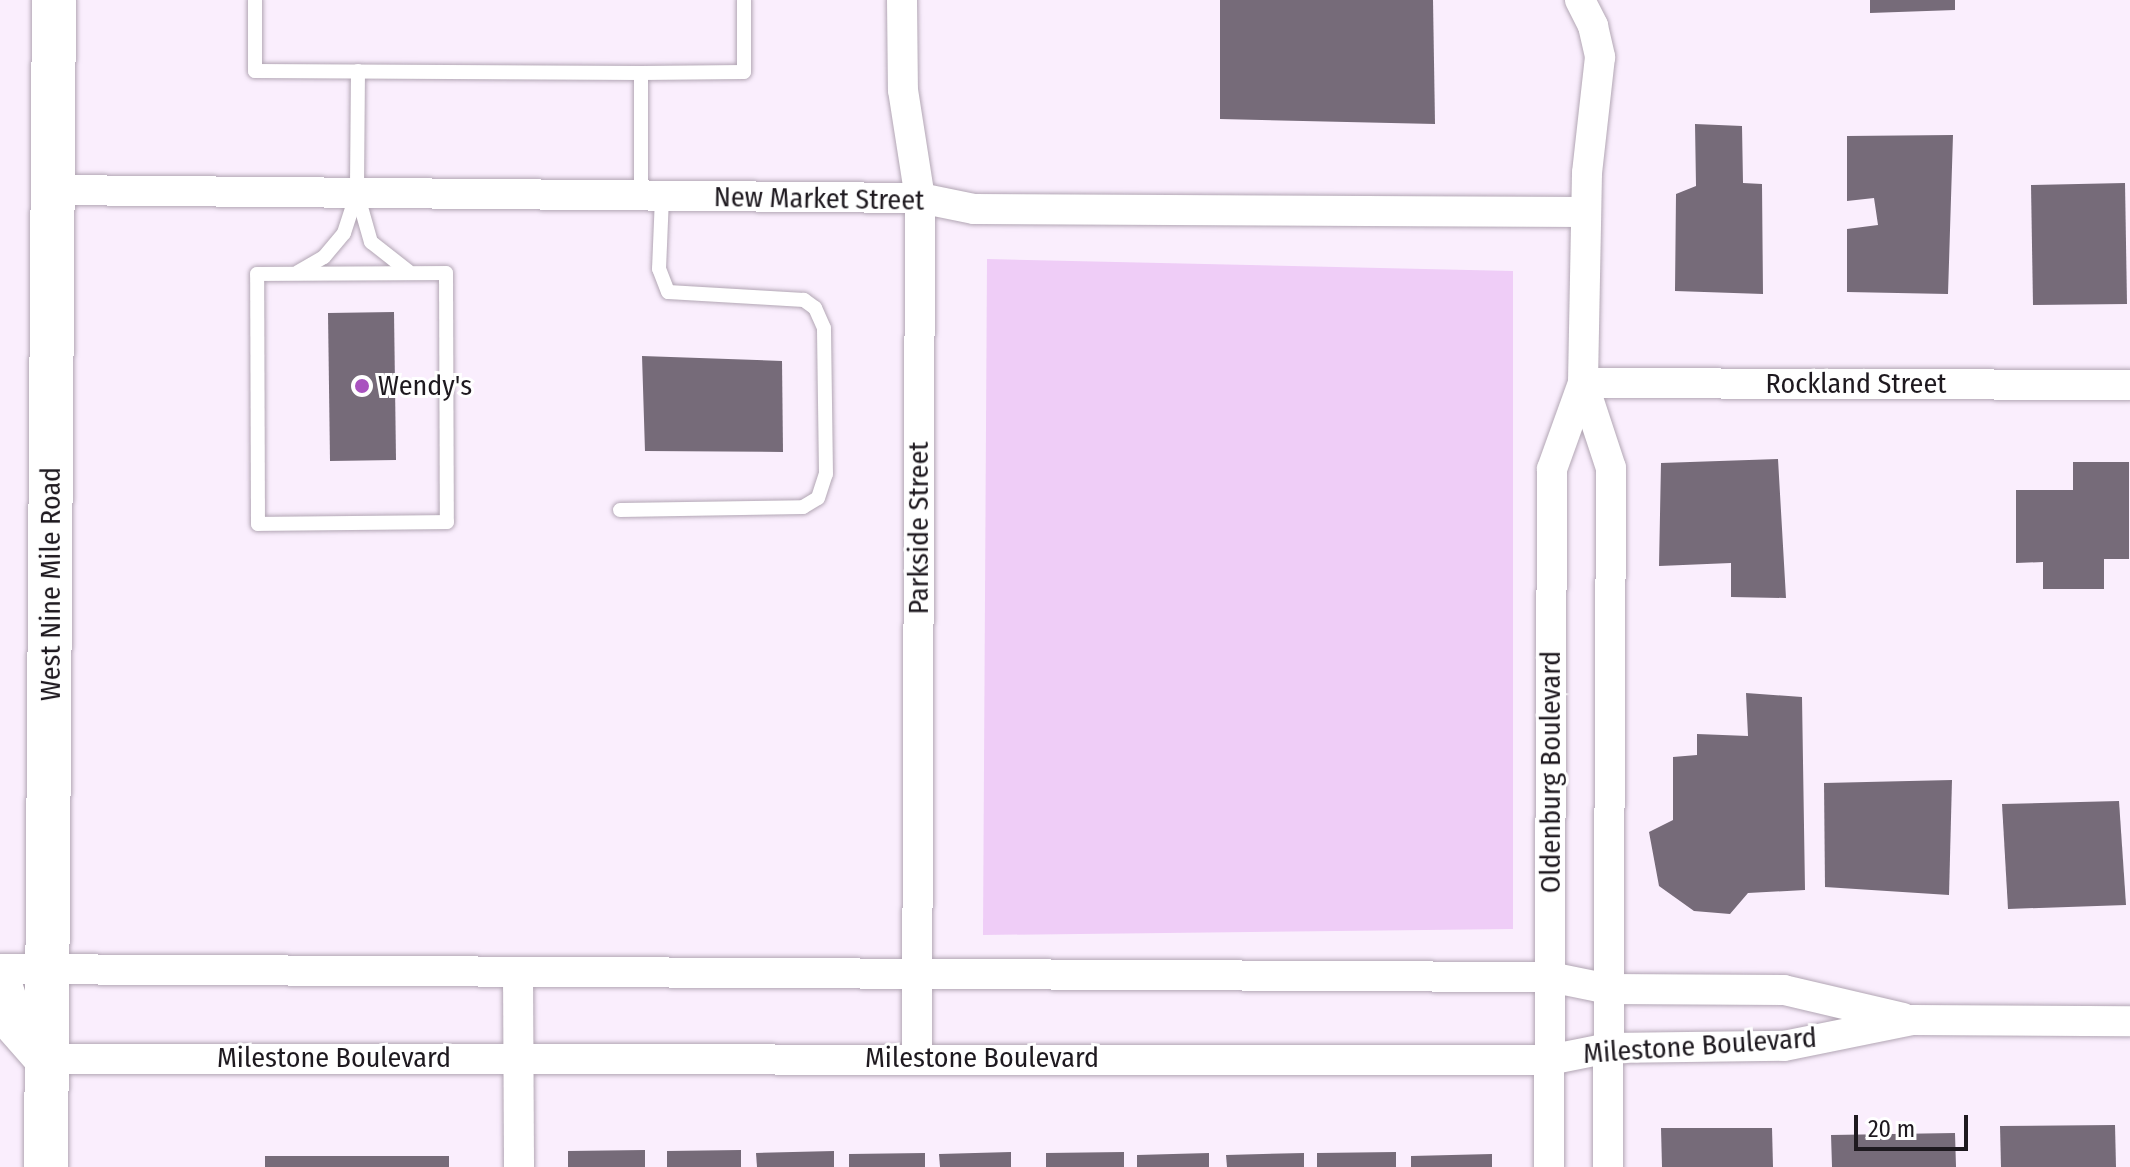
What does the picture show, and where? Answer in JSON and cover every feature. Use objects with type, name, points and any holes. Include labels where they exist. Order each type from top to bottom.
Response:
[{"type":"main road","name":"West Nine Mile Road","points":[[46,1167],[54,0]]},
{"type":"main road","points":[[0,985],[11,1018],[47,1059]]},
{"type":"street","name":"Parkside Street","points":[[902,0],[903,90],[920,198],[917,1057]]},
{"type":"street","name":"Oldenburg Boulevard","points":[[1580,0],[1600,57],[1585,212],[1583,383],[1611,468],[1608,1167]]},
{"type":"street","name":"New Market Street","points":[[53,190],[920,198],[974,209],[1585,212]]},
{"type":"street","name":"Oldenburg Boulevard","points":[[1549,1167],[1552,469],[1583,383]]},
{"type":"street","name":"Rockland Street","points":[[1583,383],[2130,385]]},
{"type":"street","name":"Milestone Boulevard","points":[[0,969],[1550,977],[1609,989],[1784,990],[1913,1020]]},
{"type":"street","points":[[518,973],[519,1167]]},
{"type":"street","name":"Milestone Boulevard","points":[[47,1059],[519,1056],[1549,1060],[1609,1048],[1784,1046],[1913,1020],[2130,1021]]},
{"type":"lane","points":[[255,0],[255,71],[641,73],[744,72],[744,0]]},
{"type":"lane","points":[[358,71],[357,193],[371,242],[412,273]]},
{"type":"lane","points":[[620,510],[803,507],[818,498],[826,474],[824,328],[815,308],[804,300],[668,292],[659,269],[641,73]]},
{"type":"lane","points":[[295,274],[324,257],[344,233],[357,193]]},
{"type":"lane","points":[[446,273],[447,522],[258,524],[257,274],[295,274],[446,273]]},
{"type":"shaded area","points":[[987,259],[1513,271],[1513,929],[983,935]]},
{"type":"building","points":[[1220,0],[1433,0],[1435,124],[1220,119]]},
{"type":"building","points":[[1870,0],[1955,0],[1955,10],[1870,13]]},
{"type":"building","points":[[1695,124],[1742,126],[1743,183],[1762,184],[1763,294],[1675,291],[1676,194],[1696,186]]},
{"type":"building","points":[[1953,135],[1948,294],[1847,292],[1847,229],[1878,225],[1874,198],[1847,201],[1847,136]]},
{"type":"building","points":[[2125,183],[2127,304],[2033,305],[2031,185]]},
{"type":"building","name":"Wendy's","points":[[394,312],[396,460],[330,461],[328,313]]},
{"type":"building","points":[[642,356],[782,361],[783,452],[645,451]]},
{"type":"building","points":[[1778,459],[1786,598],[1731,597],[1731,563],[1659,566],[1661,463]]},
{"type":"building","points":[[2073,462],[2129,462],[2129,559],[2104,559],[2104,589],[2043,589],[2043,562],[2016,563],[2016,490],[2073,490]]},
{"type":"building","points":[[1746,693],[1802,697],[1805,890],[1748,893],[1730,914],[1694,911],[1659,886],[1649,832],[1673,820],[1673,757],[1697,755],[1697,734],[1748,736]]},
{"type":"building","points":[[1952,780],[1949,895],[1825,887],[1824,783]]},
{"type":"building","points":[[2119,801],[2126,905],[2008,909],[2002,804]]},
{"type":"building","points":[[2115,1125],[2116,1167],[2001,1167],[2000,1126]]},
{"type":"building","points":[[1661,1128],[1772,1128],[1773,1167],[1662,1167]]},
{"type":"building","points":[[1955,1133],[1956,1167],[1832,1167],[1831,1135]]},
{"type":"building","points":[[645,1150],[645,1167],[568,1167],[568,1151]]},
{"type":"building","points":[[741,1150],[741,1167],[667,1167],[667,1151]]},
{"type":"building","points":[[834,1151],[834,1167],[757,1167],[756,1153]]},
{"type":"building","points":[[1011,1152],[1011,1167],[940,1167],[939,1154]]},
{"type":"building","points":[[1124,1152],[1124,1167],[1046,1167],[1046,1153]]},
{"type":"building","points":[[1396,1152],[1396,1167],[1317,1167],[1317,1153]]},
{"type":"building","points":[[925,1153],[925,1167],[849,1167],[849,1154]]},
{"type":"building","points":[[1209,1153],[1209,1167],[1137,1167],[1137,1155]]},
{"type":"building","points":[[1304,1153],[1304,1167],[1227,1167],[1226,1155]]},
{"type":"building","points":[[1492,1154],[1492,1167],[1411,1167],[1411,1156]]},
{"type":"building","points":[[265,1156],[449,1156],[449,1167],[265,1167]]},
{"type":"place","name":"Wendy's","points":[[362,386]]}]
